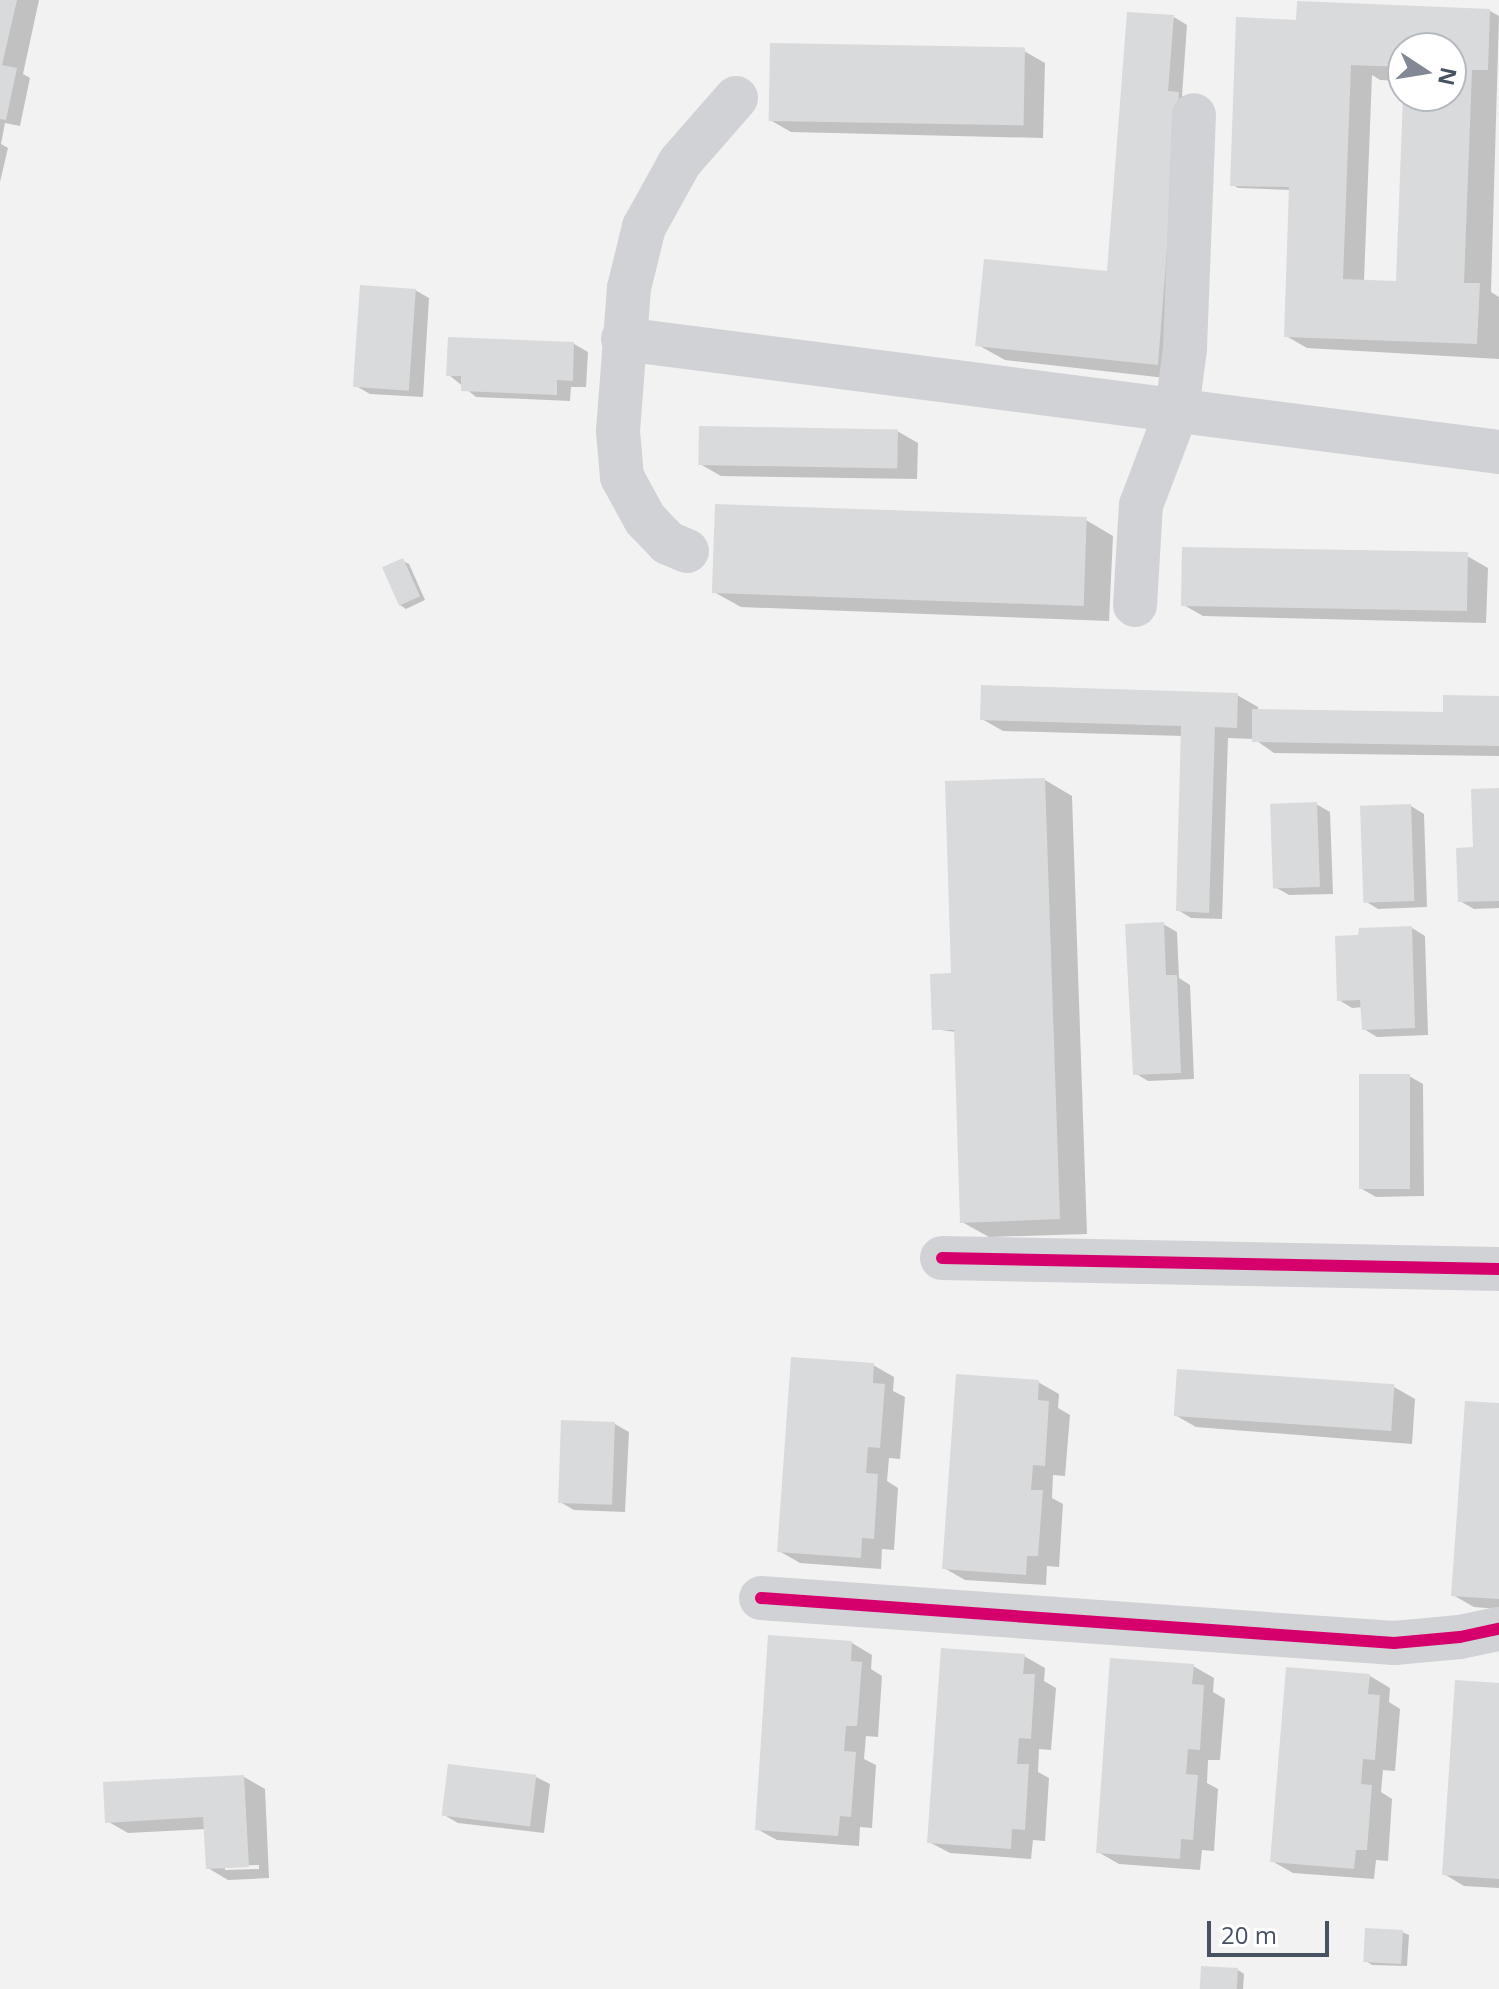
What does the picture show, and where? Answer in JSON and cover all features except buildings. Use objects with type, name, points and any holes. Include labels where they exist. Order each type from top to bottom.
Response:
[{"type":"street","points":[[687,551],[668,543],[645,519],[622,477],[618,431],[623,339],[629,288],[644,227],[680,162],[736,98]]},
{"type":"street","points":[[1135,605],[1141,505],[1177,410],[1185,348],[1194,115]]},
{"type":"street","points":[[623,339],[1499,452]]},
{"type":"street","points":[[942,1258],[1499,1269]]},
{"type":"street","points":[[761,1598],[1394,1643],[1460,1637],[1499,1629]]},
{"type":"cycle path","points":[[942,1258],[1499,1269]]},
{"type":"cycle path","points":[[761,1598],[1394,1643],[1460,1637],[1499,1629]]}]
